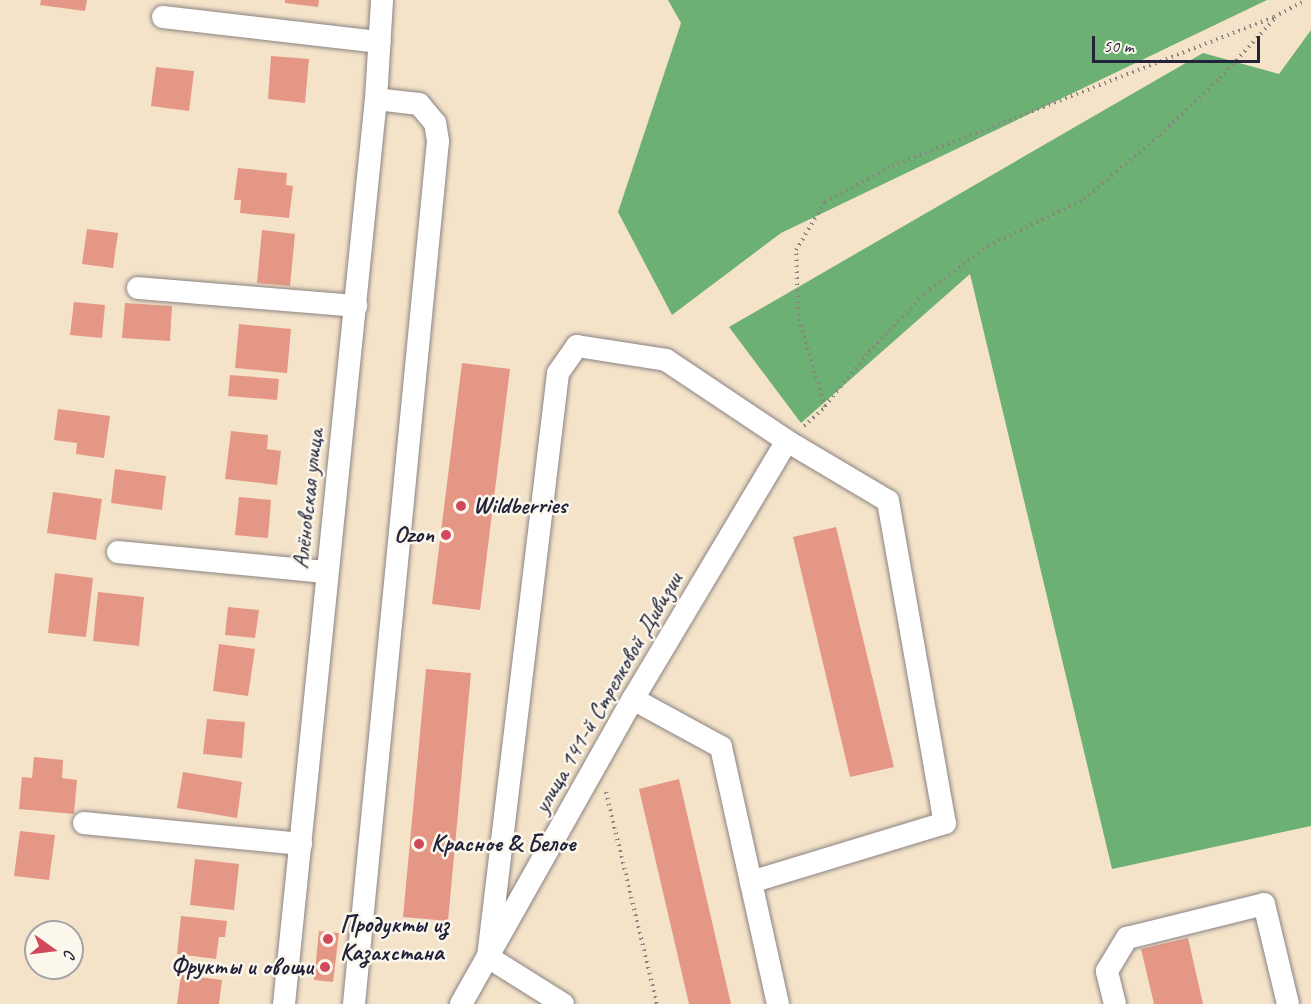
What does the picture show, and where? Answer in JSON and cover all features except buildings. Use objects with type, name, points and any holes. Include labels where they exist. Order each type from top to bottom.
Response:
[{"type":"street","name":"Алёновская улица","points":[[284,1004],[356,306],[376,99],[382,0]]},
{"type":"street","points":[[163,17],[380,42]]},
{"type":"street","points":[[354,1004],[438,141],[435,123],[419,104],[376,99]]},
{"type":"street","points":[[138,288],[356,306]]},
{"type":"street","points":[[563,1004],[488,957],[558,372],[577,346],[666,360],[787,441],[888,501],[945,823],[751,882]]},
{"type":"street","name":"улица 141-й Стрелковой Дивизии","points":[[461,1004],[633,699],[787,441]]},
{"type":"street","points":[[118,552],[327,572]]},
{"type":"street","points":[[633,699],[721,747],[778,1004]]},
{"type":"street","points":[[84,823],[301,844]]},
{"type":"street","points":[[1115,1004],[1107,971],[1127,938],[1264,904],[1288,1004]]},
{"type":"path","points":[[825,407],[798,315],[796,250],[825,202],[892,166],[1279,14],[1306,0]]},
{"type":"path","points":[[787,441],[825,407],[869,352],[925,293],[988,246],[1084,199],[1160,135],[1220,78],[1279,14]]},
{"type":"path","points":[[599,761],[657,1004]]},
{"type":"green space","points":[[668,0],[1267,0],[781,233],[672,315],[618,212],[681,23]]},
{"type":"green space","points":[[1311,30],[1311,826],[1112,869],[970,274],[801,423],[729,327],[1203,53],[1279,74]]},
{"type":"place","name":"Wildberries","points":[[461,506]]},
{"type":"place","name":"Ozon","points":[[446,535]]},
{"type":"place","name":"Красное & Белое","points":[[419,844]]},
{"type":"place","name":"Продукты из Казахстана","points":[[328,939]]},
{"type":"place","name":"Фрукты и овощи","points":[[325,967]]}]
